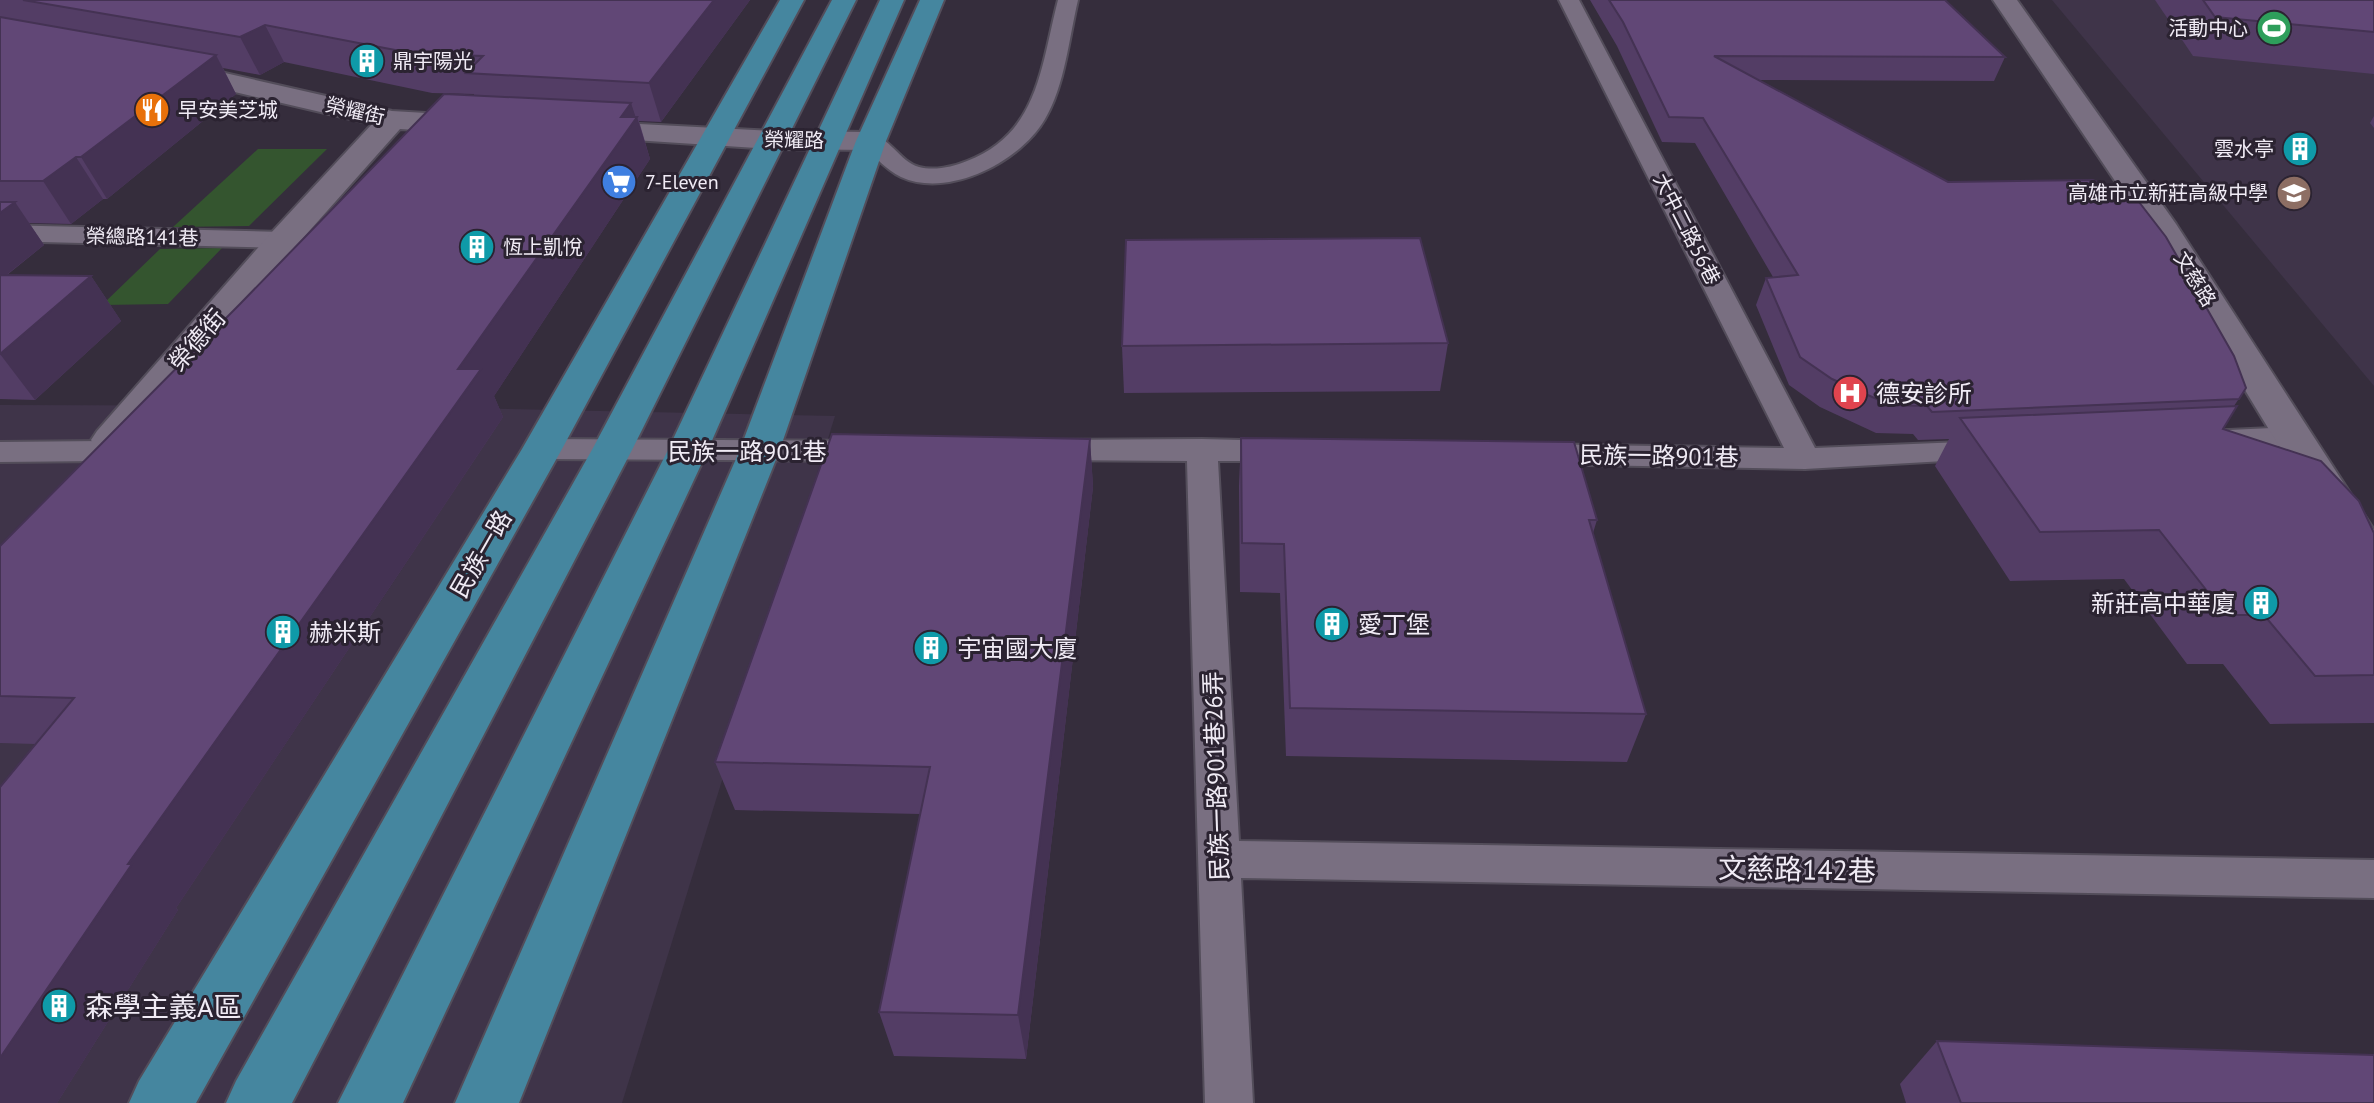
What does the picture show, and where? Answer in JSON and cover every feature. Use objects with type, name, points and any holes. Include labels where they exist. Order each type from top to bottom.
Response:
[{"type":"main road","name":"民族一路","points":[[161,1103],[542,449],[792,0]]},
{"type":"main road","points":[[258,1103],[613,448],[844,0]]},
{"type":"main road","points":[[487,1103],[759,452],[892,0]]},
{"type":"main road","points":[[370,1103],[687,452],[851,140],[932,0]]},
{"type":"street","name":"文慈路","points":[[2005,0],[2160,224],[2374,565]]},
{"type":"street","name":"榮耀街","points":[[145,65],[201,74],[392,120],[500,126]]},
{"type":"street","name":"榮德街","points":[[71,483],[392,120]]},
{"type":"street","points":[[562,129],[716,137]]},
{"type":"street","name":"榮耀路","points":[[716,137],[851,140]]},
{"type":"lane","points":[[851,140],[912,174],[950,174],[966,170],[1007,149],[1026,133],[1038,114],[1068,0]]},
{"type":"lane","name":"大中二路56巷","points":[[1569,0],[1805,459]]},
{"type":"lane","name":"榮總路141巷","points":[[0,233],[283,240]]},
{"type":"lane","points":[[2184,442],[2295,437]]},
{"type":"lane","name":"民族一路901巷","points":[[542,449],[903,451]]},
{"type":"lane","name":"民族一路901巷26弄","points":[[1202,449],[1229,1103]]},
{"type":"lane","points":[[1013,450],[1313,451]]},
{"type":"lane","name":"民族一路901巷","points":[[1504,454],[1805,459],[2010,450]]},
{"type":"lane","points":[[0,452],[102,451]]},
{"type":"lane","name":"文慈路142巷","points":[[1220,859],[2374,879]]},
{"type":"shaded area","name":"高雄市立新莊高級中學","points":[[2052,0],[2374,0],[2374,386]]},
{"type":"shaded area","points":[[0,405],[368,406],[835,416],[622,1103],[0,1103]]},
{"type":"green space","points":[[258,149],[327,149],[249,226],[173,227]]},
{"type":"green space","points":[[222,248],[168,304],[102,305],[160,249]]},
{"type":"building","points":[[23,0],[714,0],[649,83],[466,73],[483,56],[416,54],[265,25],[240,37]]},
{"type":"building","points":[[1609,0],[1945,0],[2005,57],[1714,56],[1948,182],[2093,180],[2139,202],[2166,237],[2234,356],[2246,388],[2239,399],[1932,412],[1927,406],[1890,405],[1832,379],[1800,357],[1766,278],[1798,275],[1703,118],[1669,117],[1623,22]]},
{"type":"building","points":[[2203,0],[2374,0],[2374,32],[2215,17]]},
{"type":"building","points":[[0,17],[216,55],[81,157],[76,157],[43,181],[0,181]]},
{"type":"building","points":[[444,94],[631,103],[621,117],[637,117],[458,369],[481,369],[128,864],[132,864],[0,1058],[0,787],[74,698],[0,696],[0,546]]},
{"type":"building","points":[[0,202],[15,202],[0,213]]},
{"type":"building","points":[[1420,238],[1448,343],[1122,346],[1126,240]]},
{"type":"building","points":[[0,275],[91,276],[0,354]]},
{"type":"building","points":[[2237,406],[2223,429],[2321,461],[2359,501],[2374,533],[2374,675],[2315,676],[2264,615],[2226,615],[2159,530],[2040,532],[1960,418]]},
{"type":"building","name":"宇宙國大廈","points":[[832,434],[1090,439],[1018,1015],[879,1012],[930,767],[715,762]]},
{"type":"building","points":[[1241,438],[1574,442],[1597,520],[1589,520],[1646,714],[1290,708],[1284,544],[1242,543]]},
{"type":"building","points":[[1937,1041],[2374,1055],[2374,1103],[1961,1103]]},
{"type":"place","name":"活動中心","points":[[2274,28]]},
{"type":"place","name":"鼎宇陽光","points":[[367,61]]},
{"type":"place","name":"早安美芝城","points":[[152,110]]},
{"type":"place","name":"雲水亭","points":[[2300,149]]},
{"type":"place","name":"7-Eleven","points":[[619,182]]},
{"type":"place","name":"高雄市立新莊高級中學","points":[[2294,193]]},
{"type":"place","name":"恆上凱悅","points":[[477,247]]},
{"type":"place","name":"德安診所","points":[[1850,393]]},
{"type":"place","name":"新莊高中華廈","points":[[2261,603]]},
{"type":"place","name":"愛丁堡","points":[[1332,624]]},
{"type":"place","name":"赫米斯","points":[[283,632]]},
{"type":"place","name":"宇宙國大廈","points":[[931,648]]},
{"type":"place","name":"森學主義A區","points":[[59,1006]]}]
